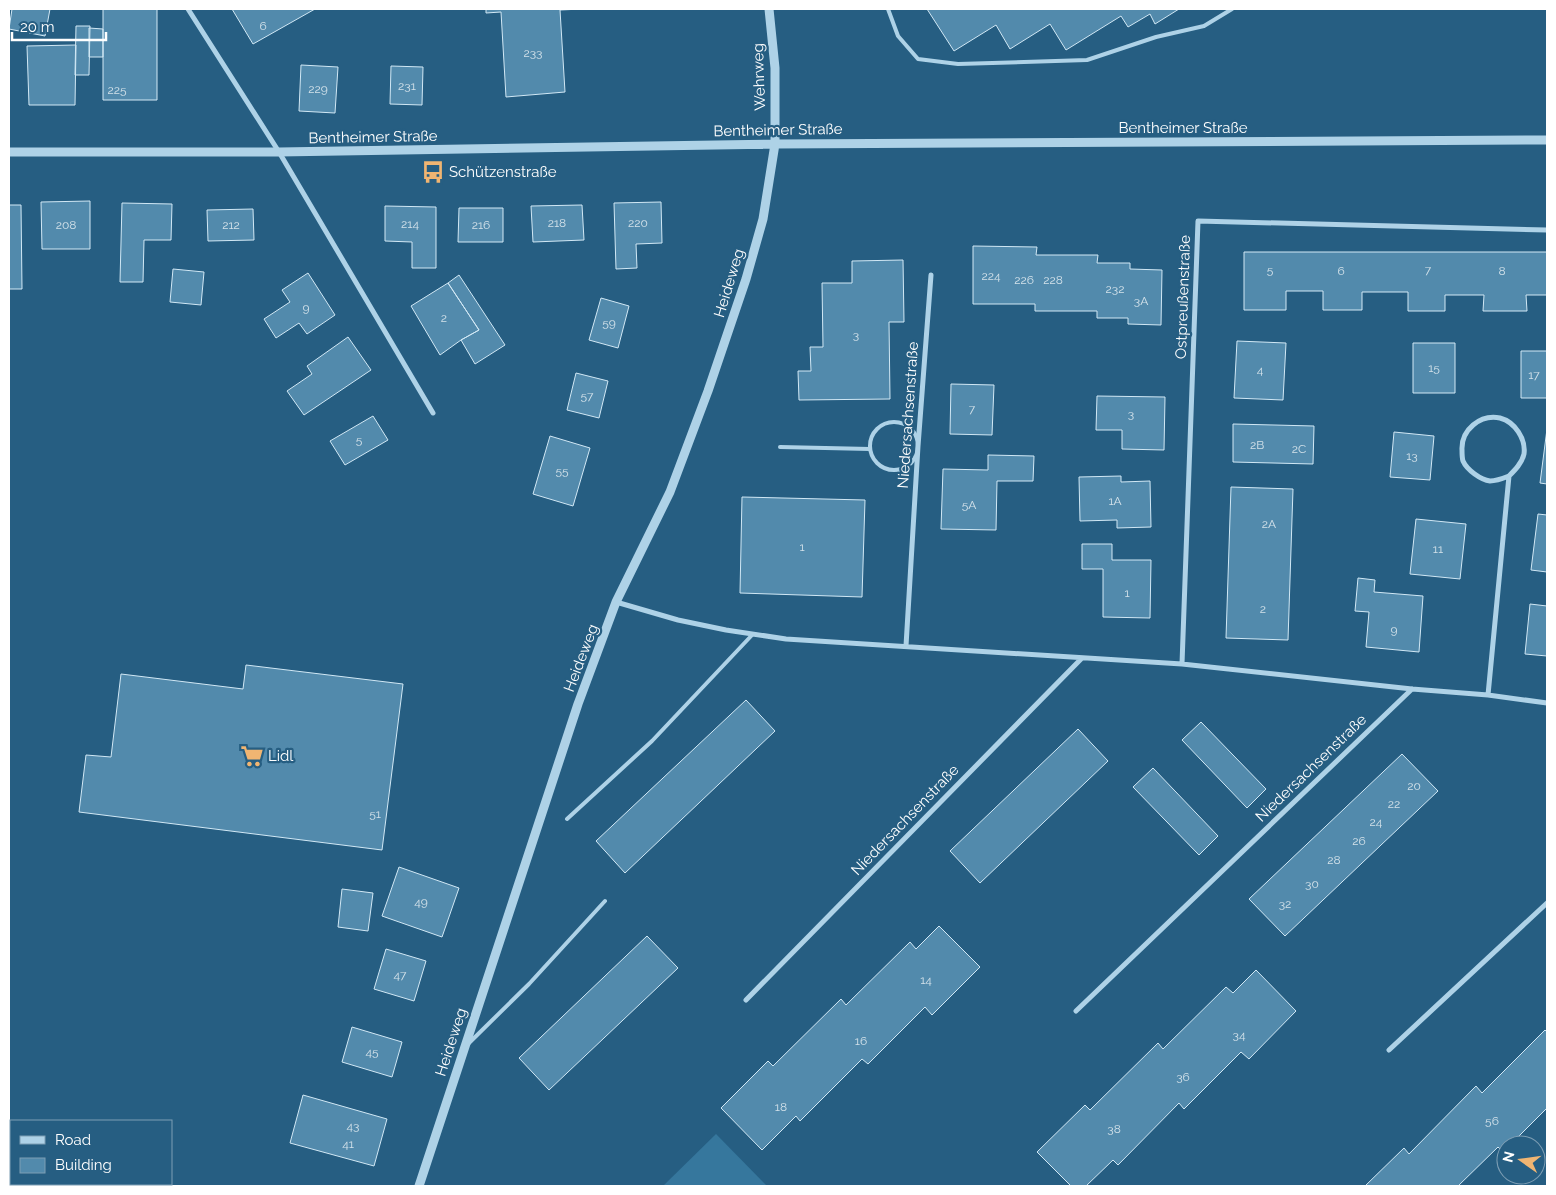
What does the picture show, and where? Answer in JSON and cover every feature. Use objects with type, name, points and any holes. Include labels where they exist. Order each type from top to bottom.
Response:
[{"type":"street","points":[[188,9],[279,152],[433,413]]},
{"type":"street","name":"Wehrweg","points":[[769,9],[775,68],[775,144]]},
{"type":"street","name":"Bentheimer Straße","points":[[9,152],[279,152],[775,144],[1547,140]]},
{"type":"street","name":"Heideweg","points":[[419,1186],[572,721],[616,602],[670,492],[711,382],[746,279],[763,219],[775,144]]},
{"type":"street","name":"Ostpreußenstraße","points":[[1182,664],[1198,221],[1547,230]]},
{"type":"street","name":"Niedersachsenstraße","points":[[906,646],[931,275]]},
{"type":"street","points":[[1488,694],[1509,476],[1518,467],[1524,454],[1518,430],[1501,418],[1485,418],[1471,426],[1462,440],[1463,461],[1477,477],[1491,481],[1509,476]]},
{"type":"street","points":[[616,602],[678,620],[786,639],[1182,664],[1488,694],[1547,703]]},
{"type":"street","name":"Niedersachsenstraße","points":[[746,1000],[1082,658]]},
{"type":"street","name":"Niedersachsenstraße","points":[[1076,1010],[1412,688]]},
{"type":"street","points":[[1389,1050],[1547,903]]},
{"type":"lane","points":[[888,9],[898,36],[918,58],[958,64],[1087,60],[1156,37],[1204,26],[1232,9]]},
{"type":"lane","points":[[893,422],[901,423],[913,431],[917,438],[916,454],[907,466],[892,470],[878,463],[870,449],[871,441],[878,428],[893,422]]},
{"type":"lane","points":[[780,447],[870,449]]},
{"type":"lane","points":[[567,819],[652,741],[753,634]]},
{"type":"lane","points":[[464,1048],[529,984],[605,901]]},
{"type":"shaded area","points":[[716,1134],[767,1186],[663,1186]]},
{"type":"building","points":[[12,9],[50,9],[45,36],[9,29]]},
{"type":"building","points":[[103,9],[157,9],[157,100],[103,100]]},
{"type":"building","points":[[232,9],[315,9],[253,44]]},
{"type":"building","points":[[486,9],[582,9],[560,10],[565,92],[506,97],[501,12],[486,13]]},
{"type":"building","points":[[927,9],[1179,9],[1155,24],[1150,14],[1128,27],[1121,16],[1066,50],[1050,24],[1010,49],[996,25],[954,51]]},
{"type":"building","points":[[76,26],[90,26],[89,75],[75,75]]},
{"type":"building","points":[[89,28],[103,29],[103,57],[89,57]]},
{"type":"building","points":[[76,45],[75,105],[29,105],[27,46]]},
{"type":"building","points":[[301,65],[338,67],[335,113],[299,111]]},
{"type":"building","points":[[391,66],[423,67],[422,105],[390,104]]},
{"type":"building","points":[[90,201],[90,249],[42,249],[41,202]]},
{"type":"building","points":[[661,202],[662,243],[636,244],[637,268],[616,269],[614,203]]},
{"type":"building","points":[[122,203],[172,204],[171,240],[144,240],[143,282],[120,282]]},
{"type":"building","points":[[9,205],[21,205],[22,289],[9,289]]},
{"type":"building","points":[[582,205],[584,240],[533,242],[531,206]]},
{"type":"building","points":[[385,206],[436,207],[436,268],[412,268],[412,242],[385,241]]},
{"type":"building","points":[[459,208],[503,208],[503,242],[458,242]]},
{"type":"building","points":[[253,209],[254,240],[208,241],[207,210]]},
{"type":"building","points":[[973,246],[1037,247],[1036,255],[1098,255],[1097,263],[1130,263],[1130,269],[1162,270],[1161,325],[1128,324],[1128,318],[1097,318],[1097,311],[1035,311],[1035,304],[973,304]]},
{"type":"building","points":[[1244,252],[1547,252],[1547,295],[1526,295],[1527,311],[1483,311],[1484,295],[1445,295],[1445,311],[1408,311],[1408,292],[1362,292],[1362,310],[1323,310],[1323,291],[1286,291],[1286,310],[1244,310]]},
{"type":"building","points":[[903,260],[904,322],[889,322],[890,399],[799,400],[798,371],[811,371],[810,347],[823,347],[822,283],[852,283],[852,261]]},
{"type":"building","points":[[173,269],[204,272],[201,305],[170,302]]},
{"type":"building","points":[[308,273],[335,315],[307,334],[299,323],[276,338],[264,319],[290,302],[282,290]]},
{"type":"building","points":[[459,275],[505,345],[475,364],[461,340],[479,330],[448,283]]},
{"type":"building","points":[[448,283],[479,330],[440,355],[411,306]]},
{"type":"building","points":[[601,298],[629,306],[618,348],[589,340]]},
{"type":"building","points":[[348,337],[371,370],[304,415],[287,391],[312,374],[307,366]]},
{"type":"building","points":[[1237,341],[1286,343],[1283,400],[1234,398]]},
{"type":"building","points":[[1413,343],[1455,343],[1455,393],[1413,393]]},
{"type":"building","points":[[1521,351],[1547,351],[1547,398],[1521,398]]},
{"type":"building","points":[[576,373],[608,381],[599,418],[567,410]]},
{"type":"building","points":[[951,384],[994,385],[992,435],[950,434]]},
{"type":"building","points":[[1097,396],[1165,397],[1164,450],[1122,449],[1122,430],[1096,430]]},
{"type":"building","points":[[373,416],[388,440],[345,465],[330,441]]},
{"type":"building","points":[[1233,424],[1314,426],[1313,464],[1233,462]]},
{"type":"building","points":[[1547,429],[1547,484],[1540,483]]},
{"type":"building","points":[[1394,432],[1434,436],[1430,480],[1390,477]]},
{"type":"building","points":[[550,436],[590,448],[573,506],[533,494]]},
{"type":"building","points":[[988,455],[1034,456],[1033,481],[997,481],[996,530],[941,529],[943,469],[988,470]]},
{"type":"building","points":[[1121,476],[1121,482],[1150,481],[1151,527],[1117,528],[1117,520],[1080,521],[1079,477]]},
{"type":"building","points":[[1231,487],[1293,489],[1288,640],[1226,638]]},
{"type":"building","points":[[742,497],[865,500],[862,597],[740,593]]},
{"type":"building","points":[[1538,514],[1547,515],[1547,572],[1531,570]]},
{"type":"building","points":[[1416,519],[1466,524],[1460,579],[1410,574]]},
{"type":"building","points":[[1082,544],[1112,544],[1112,560],[1151,560],[1150,618],[1103,617],[1103,569],[1082,569]]},
{"type":"building","points":[[1358,578],[1375,580],[1374,592],[1423,596],[1419,652],[1366,647],[1369,612],[1355,611]]},
{"type":"building","points":[[1530,604],[1547,606],[1547,656],[1525,654]]},
{"type":"building","name":"Lidl","points":[[246,665],[403,684],[382,850],[79,812],[86,755],[111,757],[121,674],[243,689]]},
{"type":"building","points":[[746,700],[775,731],[625,873],[596,841]]},
{"type":"building","points":[[1201,722],[1266,789],[1247,808],[1182,740]]},
{"type":"building","points":[[1078,729],[1108,761],[980,883],[950,851]]},
{"type":"building","points":[[1402,754],[1438,791],[1285,936],[1249,899]]},
{"type":"building","points":[[1153,768],[1218,836],[1199,855],[1133,787]]},
{"type":"building","points":[[399,867],[459,888],[442,937],[382,916]]},
{"type":"building","points":[[342,889],[373,893],[368,931],[338,927]]},
{"type":"building","points":[[939,926],[980,967],[932,1015],[925,1007],[868,1064],[862,1059],[800,1121],[796,1116],[762,1150],[721,1108],[768,1061],[773,1066],[841,999],[846,1005],[910,942],[916,949]]},
{"type":"building","points":[[647,936],[678,968],[549,1090],[519,1058]]},
{"type":"building","points":[[386,949],[426,961],[414,1001],[374,989]]},
{"type":"building","points":[[1256,970],[1296,1011],[1249,1059],[1241,1052],[1184,1109],[1179,1103],[1118,1165],[1113,1160],[1086,1186],[1071,1186],[1037,1152],[1085,1105],[1090,1110],[1158,1043],[1163,1049],[1226,987],[1233,993]]},
{"type":"building","points":[[352,1027],[402,1042],[392,1077],[342,1062]]},
{"type":"building","points":[[1545,1030],[1547,1032],[1547,1108],[1520,1135],[1496,1135],[1496,1149],[1458,1186],[1365,1186],[1404,1148],[1409,1154],[1476,1086],[1482,1093]]},
{"type":"building","points":[[303,1095],[387,1119],[374,1166],[290,1143]]},
{"type":"place","name":"Schützenstraße","points":[[433,172]]},
{"type":"place","name":"Lidl","points":[[252,756]]}]
